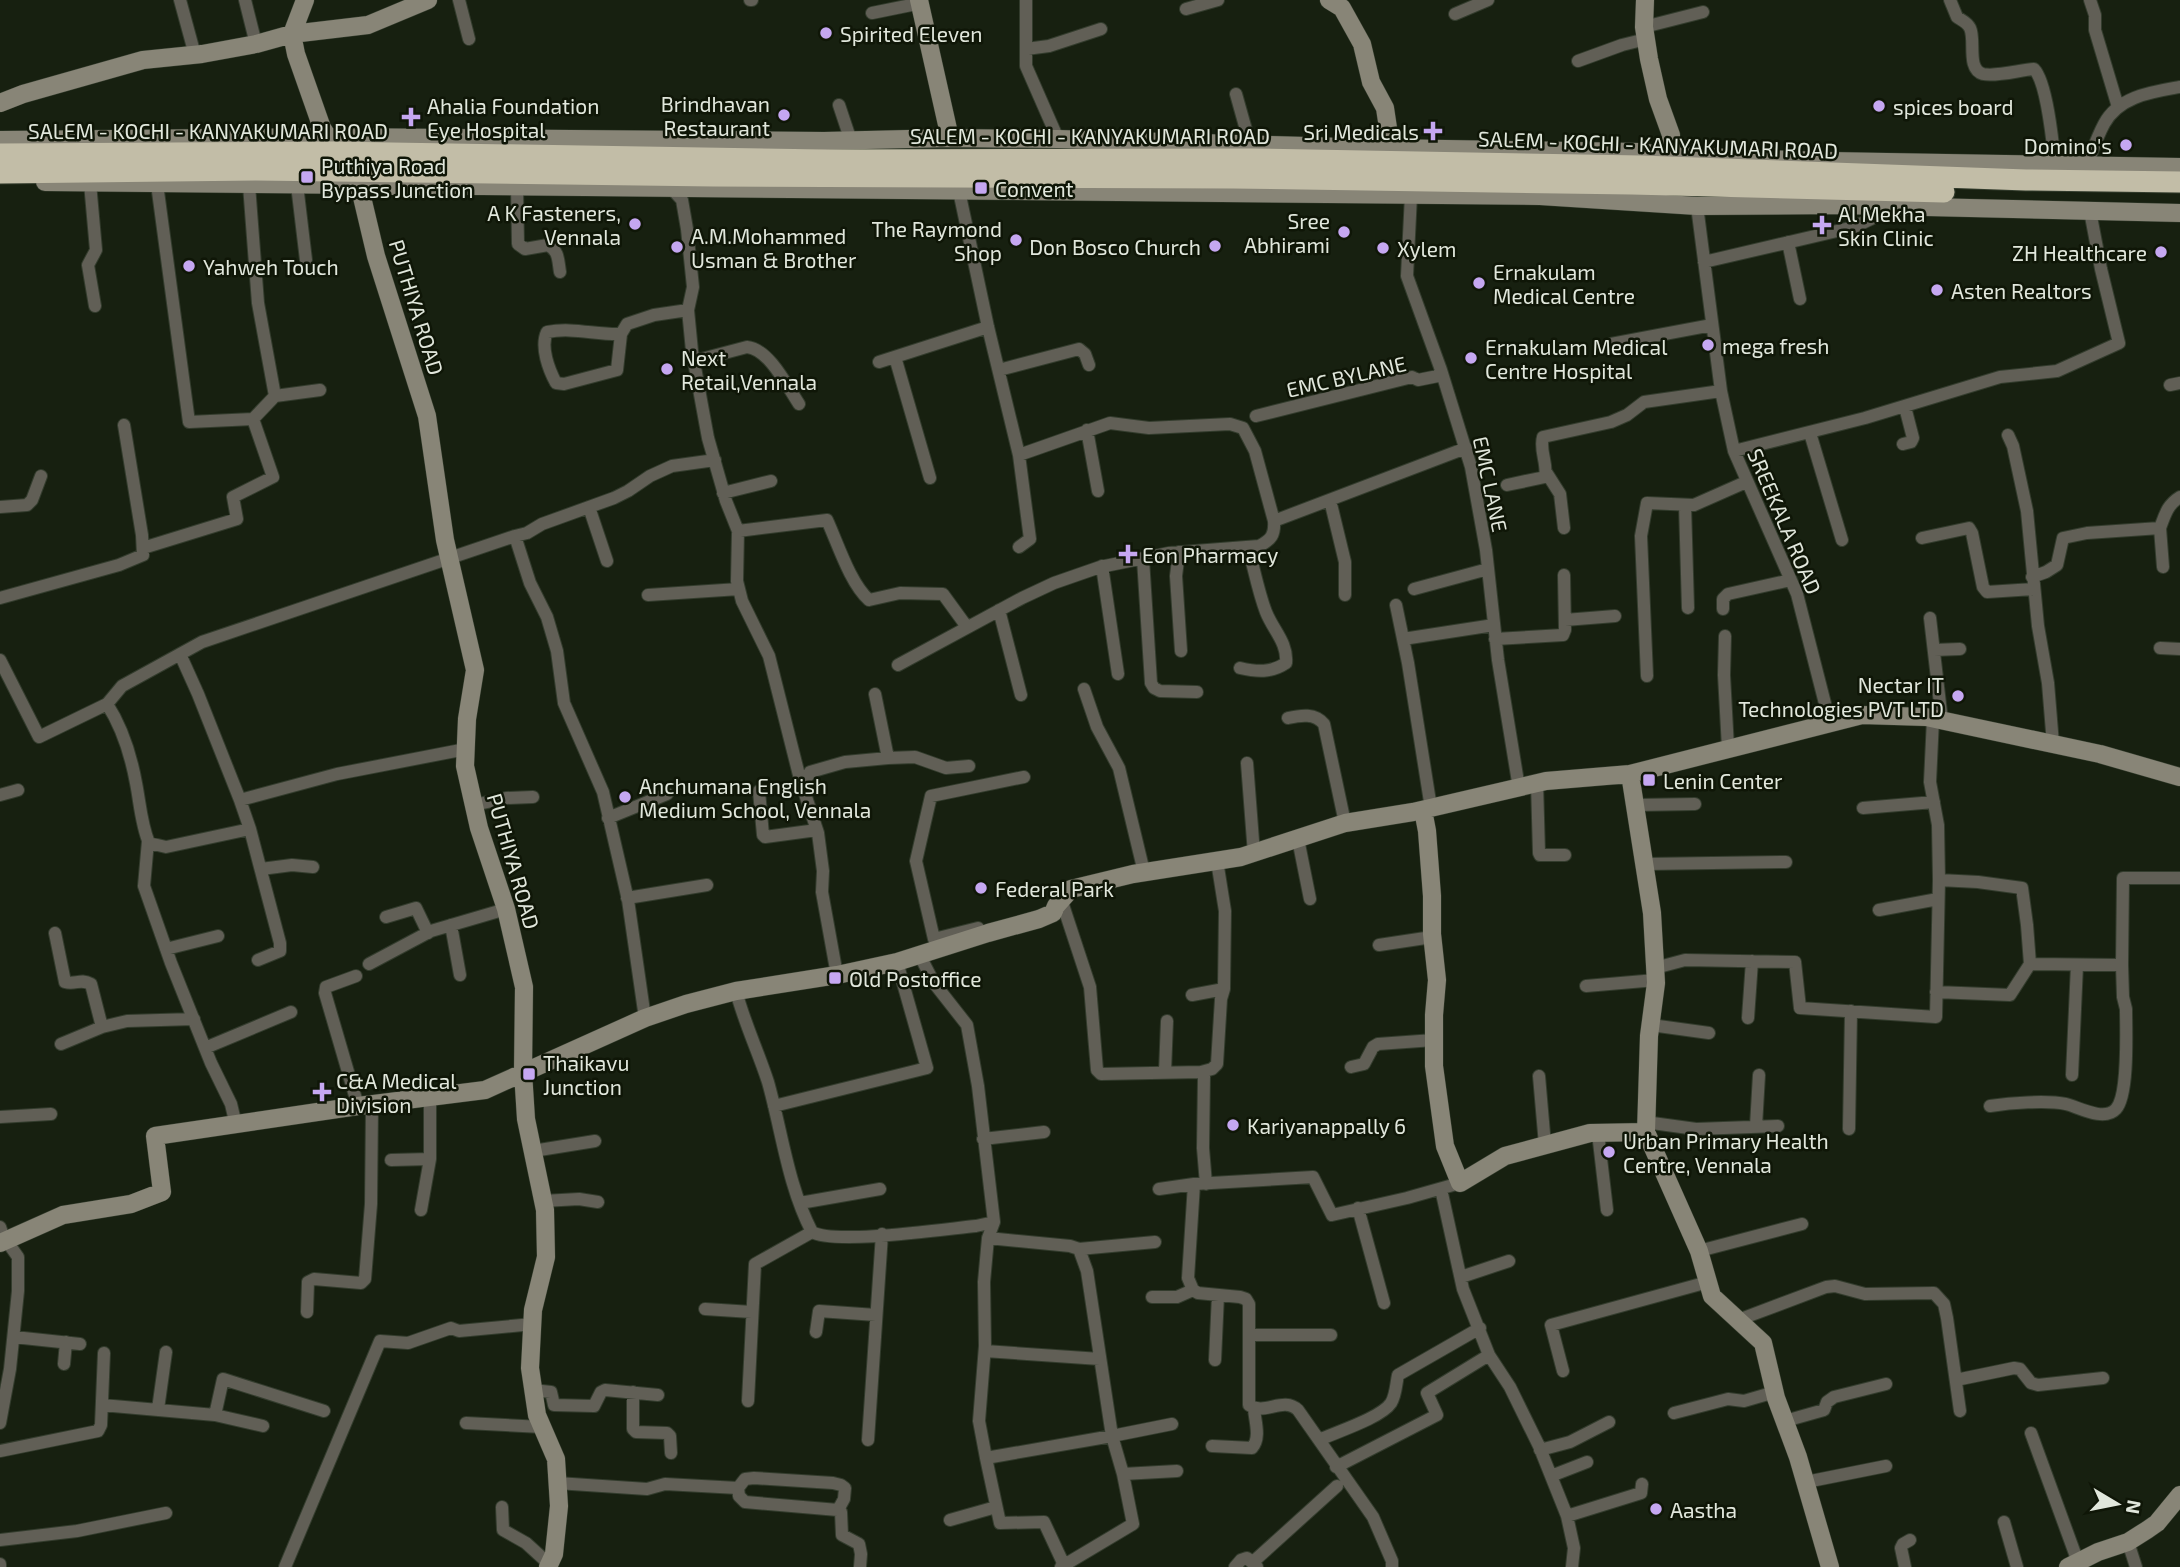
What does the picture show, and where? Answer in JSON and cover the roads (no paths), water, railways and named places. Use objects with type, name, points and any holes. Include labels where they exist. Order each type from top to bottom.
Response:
[{"type":"highway","name":"SALEM - KOCHI - KANYAKUMARI ROAD","points":[[714,167],[825,151],[1213,159],[1418,180]]},
{"type":"highway","name":"SALEM - KOCHI - KANYAKUMARI ROAD","points":[[0,154],[332,152],[358,162]]},
{"type":"highway","name":"SALEM - KOCHI - KANYAKUMARI ROAD","points":[[0,173],[256,170],[358,162],[714,167],[1153,185],[1418,180],[1641,166],[1827,182],[2180,196]]},
{"type":"highway","name":"SALEM - KOCHI - KANYAKUMARI ROAD","points":[[1827,182],[2180,182]]},
{"type":"street","points":[[180,0],[195,55]]},
{"type":"street","points":[[245,0],[256,44]]},
{"type":"street","points":[[305,0],[292,34],[296,54],[322,128],[328,137],[358,162],[517,187],[959,191],[1153,185]]},
{"type":"street","points":[[0,103],[144,60],[195,55],[256,44],[292,34],[368,25],[409,4],[428,0]]},
{"type":"street","points":[[458,0],[469,38]]},
{"type":"street","points":[[1026,0],[1026,66],[1058,139]]},
{"type":"street","points":[[1186,9],[1218,0]]},
{"type":"street","points":[[1329,0],[1342,8],[1362,44],[1371,82],[1385,108],[1391,148]]},
{"type":"street","points":[[1455,14],[1488,0]]},
{"type":"street","points":[[1645,0],[1645,33],[1658,99],[1671,135],[1671,156]]},
{"type":"street","points":[[1950,0],[1957,17],[1970,29],[1974,68],[1979,73],[2034,69],[2038,72],[2045,98],[2055,164]]},
{"type":"street","points":[[2090,0],[2095,15],[2095,30],[2118,107]]},
{"type":"street","points":[[872,13],[920,2],[950,138]]},
{"type":"street","points":[[1578,61],[1703,12]]},
{"type":"street","points":[[1026,50],[1049,46],[1101,29]]},
{"type":"street","points":[[2087,165],[2104,122],[2122,103],[2147,92],[2180,87]]},
{"type":"street","points":[[1236,94],[1250,144]]},
{"type":"street","points":[[838,105],[851,141]]},
{"type":"street","points":[[0,140],[328,137]]},
{"type":"street","points":[[0,182],[297,185],[358,162],[825,151],[851,141],[950,138],[1638,152],[1827,182]]},
{"type":"street","name":"PUTHIYA ROAD","points":[[358,162],[376,256],[427,416],[445,540],[475,670],[467,719],[465,766],[479,828],[506,909],[524,987],[523,1072],[526,1119],[543,1201],[546,1257],[533,1310],[530,1368],[537,1415],[556,1459],[559,1506],[554,1554],[549,1566]]},
{"type":"street","name":"SALEM - KOCHI - KANYAKUMARI ROAD","points":[[1827,182],[2055,164],[2180,167]]},
{"type":"street","points":[[1418,180],[1540,196],[1697,206],[1827,182]]},
{"type":"street","name":"EMC LANE","points":[[1418,180],[1407,276],[1441,370],[1466,448],[1476,490],[1519,788]]},
{"type":"street","name":"SALEM - KOCHI - KANYAKUMARI ROAD","points":[[1827,182],[1897,207],[2180,213]]},
{"type":"street","points":[[90,183],[96,250],[88,265],[95,306]]},
{"type":"street","points":[[157,184],[189,422],[253,419],[275,396],[320,390]]},
{"type":"street","points":[[249,185],[258,303],[275,396]]},
{"type":"street","points":[[297,185],[306,260]]},
{"type":"street","points":[[517,187],[518,244],[525,249],[548,245],[554,248],[560,272]]},
{"type":"street","points":[[672,189],[682,200],[687,229],[694,286],[688,310],[708,438],[723,493],[738,531],[736,564],[739,589],[769,656],[802,787],[817,830],[823,871],[822,892],[837,975]]},
{"type":"street","points":[[959,191],[1019,455],[1030,539],[1018,547]]},
{"type":"street","name":"SREEKALA ROAD","points":[[1697,206],[1721,391],[1734,451],[1797,594],[1830,723]]},
{"type":"street","points":[[1704,262],[1853,226],[1897,207]]},
{"type":"street","points":[[1734,451],[1905,407],[2000,377],[2057,371],[2119,343],[2090,211]]},
{"type":"street","points":[[1788,242],[1800,299]]},
{"type":"street","points":[[621,334],[607,335],[576,330],[547,332],[544,348],[556,383],[564,384],[617,370],[621,334],[627,324],[641,318],[688,310]]},
{"type":"street","points":[[1611,344],[1712,325]]},
{"type":"street","points":[[879,362],[988,327]]},
{"type":"street","points":[[694,361],[747,347],[754,348],[766,355],[799,404]]},
{"type":"street","points":[[999,370],[1079,349],[1089,365]]},
{"type":"street","points":[[895,357],[930,478]]},
{"type":"street","name":"EMC BYLANE","points":[[1256,416],[1412,377],[1418,380],[1438,376],[1441,370]]},
{"type":"street","points":[[1564,528],[1560,494],[1546,472],[1541,442],[1543,437],[1611,422],[1627,415],[1644,402],[1721,391]]},
{"type":"street","points":[[1903,444],[1913,439],[1905,407]]},
{"type":"street","points":[[143,548],[237,519],[233,497],[273,477],[253,419]]},
{"type":"street","points":[[898,665],[1054,583],[1102,566],[1179,552],[1259,546],[1270,540],[1275,531],[1255,450],[1243,428],[1230,424],[1149,428],[1110,423],[1019,455]]},
{"type":"street","points":[[0,598],[141,558],[143,548],[124,425]]},
{"type":"street","points":[[1087,430],[1098,491]]},
{"type":"street","points":[[1810,433],[1842,540]]},
{"type":"street","points":[[2008,435],[2013,446],[2027,511],[2053,744]]},
{"type":"street","points":[[1274,521],[1466,448]]},
{"type":"street","points":[[0,660],[39,737],[107,705],[122,686],[202,642],[527,533],[542,524],[628,491],[650,476],[672,466],[715,460]]},
{"type":"street","points":[[1507,485],[1545,477],[1546,472]]},
{"type":"street","points":[[0,507],[27,505],[32,500],[41,476]]},
{"type":"street","points":[[723,493],[771,481]]},
{"type":"street","points":[[1647,676],[1641,536],[1647,503],[1694,505],[1746,482]]},
{"type":"street","points":[[2163,567],[2160,528],[2171,504],[2180,497]]},
{"type":"street","points":[[1330,499],[1345,562],[1345,595]]},
{"type":"street","points":[[1685,505],[1688,608]]},
{"type":"street","points":[[590,507],[607,561]]},
{"type":"street","points":[[738,531],[827,520],[863,595],[869,600],[900,593],[943,594],[967,627]]},
{"type":"street","points":[[1922,538],[1969,528],[1983,587],[1987,592],[2033,583],[2057,565],[2063,538],[2067,536],[2160,528]]},
{"type":"street","points":[[515,536],[530,583],[547,617],[557,651],[565,703],[603,792],[627,898],[645,1018]]},
{"type":"street","points":[[1240,668],[1260,673],[1286,663],[1287,656],[1284,645],[1268,617],[1248,547]]},
{"type":"street","points":[[1179,552],[1176,576],[1181,651]]},
{"type":"street","points":[[1143,559],[1152,683],[1154,688],[1160,691],[1196,692]]},
{"type":"street","points":[[1102,566],[1118,674]]},
{"type":"street","points":[[1414,589],[1488,569]]},
{"type":"street","points":[[1496,639],[1563,635],[1564,575]]},
{"type":"street","points":[[1723,609],[1723,599],[1728,594],[1791,580]]},
{"type":"street","points":[[648,594],[739,589]]},
{"type":"street","points":[[1396,605],[1427,809],[1432,937],[1437,980],[1434,1066],[1445,1146],[1460,1184]]},
{"type":"street","points":[[999,610],[1021,695]]},
{"type":"street","points":[[1565,620],[1615,616]]},
{"type":"street","points":[[1586,986],[1656,974],[1685,960],[1796,962],[1800,1008],[1936,1017],[1938,825],[1930,782],[1938,720],[1930,618]]},
{"type":"street","points":[[1403,639],[1494,625]]},
{"type":"street","points":[[1725,636],[1728,748]]},
{"type":"street","points":[[2160,648],[2180,649]]},
{"type":"street","points":[[1934,650],[1961,649]]},
{"type":"street","points":[[180,654],[240,800],[279,935],[280,951],[258,960]]},
{"type":"street","points":[[1084,689],[1097,727],[1119,768],[1144,872]]},
{"type":"street","points":[[876,694],[888,758]]},
{"type":"street","points":[[107,705],[118,720],[135,779],[148,841],[144,886],[205,1048],[231,1104],[236,1125]]},
{"type":"street","points":[[0,1423],[14,1337],[18,1291],[18,1257],[3,1237],[63,1215],[131,1204],[162,1192],[155,1136],[485,1090],[645,1018],[685,1004],[736,991],[837,975],[897,962],[1039,919],[1053,913],[1071,889],[1144,872],[1254,854],[1345,823],[1427,809],[1536,783],[1630,774],[1862,715],[1938,720],[2100,754],[2180,777]]},
{"type":"street","points":[[1288,718],[1313,716],[1320,718],[1324,724],[1345,823]]},
{"type":"street","points":[[240,800],[337,774],[466,749]]},
{"type":"street","points":[[802,787],[810,772],[845,762],[915,757],[946,768],[969,766]]},
{"type":"street","points":[[1247,764],[1254,854]]},
{"type":"street","points":[[1630,774],[1652,913],[1656,974],[1646,1127],[1699,1251],[1712,1296],[1763,1343],[1775,1392],[1806,1482],[1830,1567]]},
{"type":"street","points":[[1015,918],[934,939],[916,861],[931,796],[1024,777]]},
{"type":"street","points":[[1536,783],[1539,853],[1564,855]]},
{"type":"street","points":[[0,795],[18,790]]},
{"type":"street","points":[[759,791],[762,835],[765,837],[817,830]]},
{"type":"street","points":[[608,818],[667,794]]},
{"type":"street","points":[[474,805],[506,798],[533,797]]},
{"type":"street","points":[[1863,808],[1934,802]]},
{"type":"street","points":[[1636,805],[1695,804]]},
{"type":"street","points":[[148,841],[166,847],[250,829]]},
{"type":"street","points":[[1298,839],[1310,899]]},
{"type":"street","points":[[1061,899],[1090,987],[1097,1070],[1101,1074],[1201,1072],[1212,1069],[1217,1064],[1224,989],[1225,911],[1217,861]]},
{"type":"street","points":[[1645,864],[1786,862]]},
{"type":"street","points":[[261,869],[292,865],[313,867]]},
{"type":"street","points":[[1990,1106],[2005,1103],[2051,1103],[2067,1104],[2084,1112],[2114,1112],[2124,1087],[2126,1009],[2122,965],[2123,878],[2180,878]]},
{"type":"street","points":[[1936,992],[2010,995],[2030,964],[2022,888],[1938,880]]},
{"type":"street","points":[[627,898],[707,885]]},
{"type":"street","points":[[1879,910],[1938,900]]},
{"type":"street","points":[[386,917],[416,908],[428,933]]},
{"type":"street","points":[[369,964],[428,933],[506,909]]},
{"type":"street","points":[[451,925],[460,975]]},
{"type":"street","points":[[55,933],[65,982],[71,984],[84,980],[91,984],[102,1027]]},
{"type":"street","points":[[166,949],[218,936]]},
{"type":"street","points":[[1379,945],[1432,937]]},
{"type":"street","points":[[919,954],[934,983],[967,1025],[978,1086],[994,1222],[988,1238],[984,1282],[985,1350],[979,1421],[996,1507],[1000,1522],[1044,1522],[1062,1566],[1133,1524],[1112,1436],[1087,1271],[1079,1250]]},
{"type":"street","points":[[1748,1018],[1752,961]]},
{"type":"street","points":[[774,1106],[927,1068],[897,962]]},
{"type":"street","points":[[2030,964],[2122,965]]},
{"type":"street","points":[[2072,1075],[2077,965]]},
{"type":"street","points":[[307,1312],[308,1282],[314,1279],[361,1283],[367,1274],[371,1204],[365,1106],[326,993],[326,987],[356,976]]},
{"type":"street","points":[[1192,995],[1224,989]]},
{"type":"street","points":[[736,991],[741,1013],[761,1061],[800,1203],[812,1232],[837,1237],[976,1226],[994,1222]]},
{"type":"street","points":[[205,1048],[292,1012]]},
{"type":"street","points":[[1849,1129],[1851,1012]]},
{"type":"street","points":[[61,1044],[102,1027],[127,1021],[194,1019]]},
{"type":"street","points":[[1165,1072],[1167,1021]]},
{"type":"street","points":[[1651,1025],[1709,1033]]},
{"type":"street","points":[[1351,1067],[1364,1064],[1373,1047],[1378,1044],[1434,1040]]},
{"type":"street","points":[[1201,1072],[1204,1076],[1203,1148],[1188,1278],[1193,1290],[1198,1293],[1246,1298],[1250,1304],[1249,1405],[1254,1409],[1278,1405],[1293,1406],[1373,1517],[1392,1561],[1392,1567]]},
{"type":"street","points":[[1756,1126],[1759,1074]]},
{"type":"street","points":[[1539,1076],[1545,1145]]},
{"type":"street","points":[[421,1210],[430,1158],[429,1098]]},
{"type":"street","points":[[0,1117],[51,1114]]},
{"type":"street","points":[[1159,1189],[1313,1177],[1332,1215],[1460,1184],[1505,1156],[1598,1133],[1646,1127],[1778,1126]]},
{"type":"street","points":[[983,1139],[1044,1132]]},
{"type":"street","points":[[1598,1133],[1607,1210]]},
{"type":"street","points":[[533,1151],[595,1141]]},
{"type":"street","points":[[391,1160],[430,1158]]},
{"type":"street","points":[[800,1203],[880,1189]]},
{"type":"street","points":[[1441,1189],[1463,1289],[1489,1354],[1510,1387],[1567,1516],[1574,1548],[1572,1567]]},
{"type":"street","points":[[543,1201],[579,1199],[598,1202]]},
{"type":"street","points":[[1358,1208],[1384,1303]]},
{"type":"street","points":[[1699,1251],[1802,1224]]},
{"type":"street","points":[[748,1401],[755,1264],[812,1232]]},
{"type":"street","points":[[868,1440],[882,1234]]},
{"type":"street","points":[[988,1238],[1070,1246],[1079,1250],[1155,1242]]},
{"type":"street","points":[[1461,1277],[1509,1261]]},
{"type":"street","points":[[1563,1371],[1551,1325],[1708,1282]]},
{"type":"street","points":[[1738,1320],[1826,1286],[1865,1294],[1934,1293],[1944,1304],[1960,1411]]},
{"type":"street","points":[[1152,1297],[1177,1297],[1193,1290]]},
{"type":"street","points":[[1215,1360],[1218,1295]]},
{"type":"street","points":[[705,1309],[752,1312]]},
{"type":"street","points":[[816,1332],[819,1311],[877,1315]]},
{"type":"street","points":[[285,1567],[380,1341],[408,1343],[451,1328],[459,1331],[533,1324]]},
{"type":"street","points":[[1319,1440],[1375,1415],[1390,1405],[1398,1375],[1480,1328]]},
{"type":"street","points":[[1250,1335],[1331,1335]]},
{"type":"street","points":[[14,1337],[80,1343]]},
{"type":"street","points":[[64,1364],[66,1342]]},
{"type":"street","points":[[985,1350],[1100,1359]]},
{"type":"street","points":[[158,1409],[166,1352]]},
{"type":"street","points":[[0,1451],[98,1431],[101,1425],[104,1353]]},
{"type":"street","points":[[1336,1467],[1437,1415],[1427,1393],[1489,1354]]},
{"type":"street","points":[[1956,1380],[2014,1368],[2020,1369],[2031,1383],[2038,1385],[2103,1378]]},
{"type":"street","points":[[215,1415],[223,1379],[324,1411]]},
{"type":"street","points":[[1785,1422],[1824,1410],[1827,1402],[1834,1396],[1886,1384]]},
{"type":"street","points":[[533,1390],[551,1392],[554,1405],[594,1406],[601,1392],[605,1390],[658,1395]]},
{"type":"street","points":[[633,1392],[633,1429],[636,1432],[667,1433],[670,1436],[671,1453]]},
{"type":"street","points":[[1674,1413],[1728,1399],[1744,1401],[1775,1392]]},
{"type":"street","points":[[102,1405],[215,1415],[263,1426]]},
{"type":"street","points":[[1212,1446],[1252,1448],[1257,1437],[1254,1409]]},
{"type":"street","points":[[1540,1450],[1570,1442],[1609,1422]]},
{"type":"street","points":[[466,1423],[542,1427]]},
{"type":"street","points":[[986,1458],[1172,1424]]},
{"type":"street","points":[[2031,1433],[2073,1564],[2128,1542],[2157,1523],[2180,1495]]},
{"type":"street","points":[[1550,1476],[1587,1462]]},
{"type":"street","points":[[1806,1482],[1886,1466]]},
{"type":"street","points":[[1123,1474],[1177,1471]]},
{"type":"street","points":[[838,1510],[844,1499],[845,1488],[833,1483],[754,1478],[745,1479],[738,1488],[739,1496],[745,1502],[838,1510],[841,1512],[842,1535],[859,1544],[860,1567]]},
{"type":"street","points":[[558,1483],[647,1489],[665,1485],[738,1488]]},
{"type":"street","points":[[1567,1516],[1641,1493],[1642,1484]]},
{"type":"street","points":[[1235,1567],[1247,1558],[1255,1565],[1257,1556],[1337,1486]]},
{"type":"street","points":[[502,1507],[503,1530],[526,1543],[549,1566]]},
{"type":"street","points":[[950,1520],[996,1507]]},
{"type":"street","points":[[0,1540],[77,1531],[166,1513]]},
{"type":"street","points":[[2004,1522],[2017,1567]]},
{"type":"street","points":[[1905,1567],[1901,1548],[1910,1541]]},
{"type":"street","points":[[2128,1542],[2136,1567]]},
{"type":"place","name":"Spirited Eleven","points":[[826,33]]},
{"type":"place","name":"spices board","points":[[1879,106]]},
{"type":"place","name":"Brindhavan Restaurant","points":[[784,115]]},
{"type":"place","name":"Ahalia Foundation Eye Hospital","points":[[411,117]]},
{"type":"place","name":"Sri Medicals","points":[[1433,131]]},
{"type":"place","name":"Domino's","points":[[2126,145]]},
{"type":"place","name":"Puthiya Road Bypass Junction","points":[[307,177]]},
{"type":"place","name":"Convent","points":[[981,188]]},
{"type":"place","name":"A K Fasteners, Vennala","points":[[635,224]]},
{"type":"place","name":"Al Mekha Skin Clinic","points":[[1822,225]]},
{"type":"place","name":"Sree Abhirami","points":[[1344,232]]},
{"type":"place","name":"The Raymond Shop","points":[[1016,240]]},
{"type":"place","name":"Don Bosco Church","points":[[1215,246]]},
{"type":"place","name":"A.M.Mohammed Usman & Brother","points":[[677,247]]},
{"type":"place","name":"Xylem","points":[[1383,248]]},
{"type":"place","name":"ZH Healthcare","points":[[2161,252]]},
{"type":"place","name":"Yahweh Touch","points":[[189,266]]},
{"type":"place","name":"Ernakulam Medical Centre","points":[[1479,283]]},
{"type":"place","name":"Asten Realtors","points":[[1937,290]]},
{"type":"place","name":"mega fresh","points":[[1708,345]]},
{"type":"place","name":"Ernakulam Medical Centre Hospital","points":[[1471,358]]},
{"type":"place","name":"Next Retail,Vennala","points":[[667,369]]},
{"type":"place","name":"Eon Pharmacy","points":[[1128,554]]},
{"type":"place","name":"Nectar IT Technologies PVT LTD","points":[[1958,696]]},
{"type":"place","name":"Lenin Center","points":[[1649,780]]},
{"type":"place","name":"Anchumana English Medium School, Vennala","points":[[625,797]]},
{"type":"place","name":"Federal Park","points":[[981,888]]},
{"type":"place","name":"Old Postoffice","points":[[835,978]]},
{"type":"place","name":"Thaikavu Junction","points":[[529,1074]]},
{"type":"place","name":"C&A Medical Division","points":[[322,1092]]},
{"type":"place","name":"Kariyanappally 6","points":[[1233,1125]]},
{"type":"place","name":"Urban Primary Health Centre, Vennala","points":[[1609,1152]]},
{"type":"place","name":"Aastha","points":[[1656,1509]]}]
